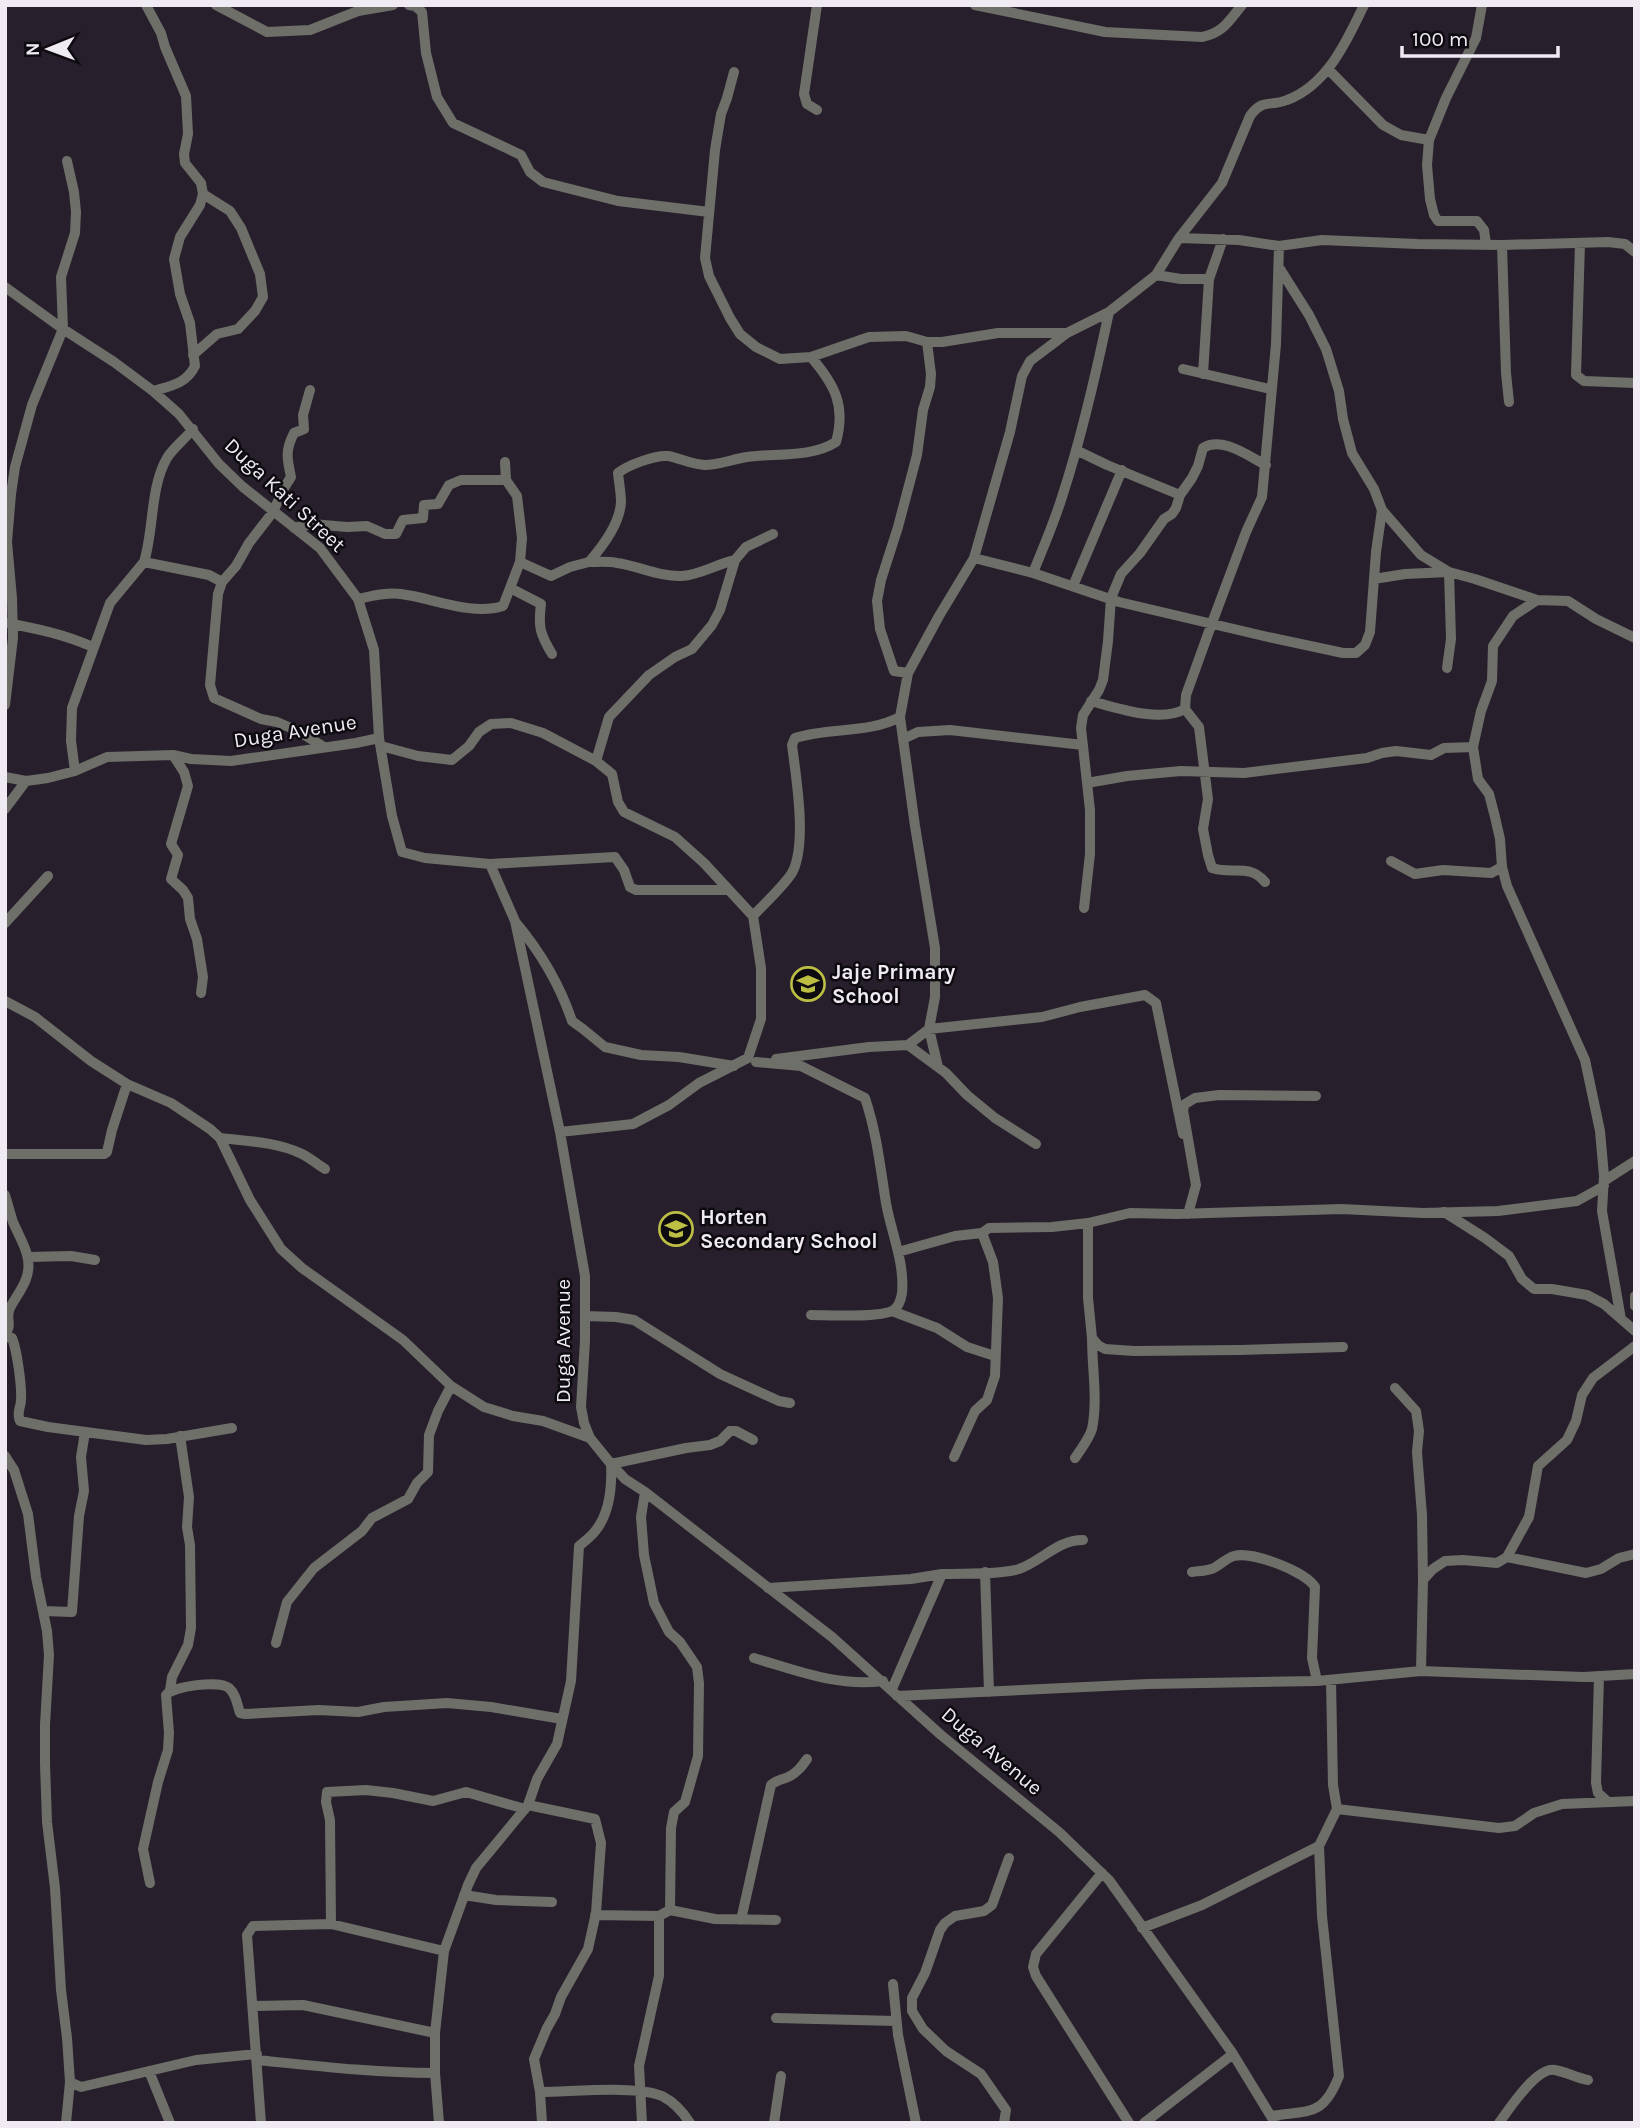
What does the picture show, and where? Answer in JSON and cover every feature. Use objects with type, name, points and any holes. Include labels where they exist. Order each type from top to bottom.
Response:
[{"type":"street","points":[[146,5],[161,33],[186,96],[188,134],[185,163],[201,183],[203,194],[200,205],[180,237],[174,259],[180,294],[190,323],[195,366],[186,379],[176,385],[153,391]]},
{"type":"street","points":[[216,5],[267,32],[310,30],[358,11],[393,5]]},
{"type":"street","points":[[409,5],[422,9],[426,53],[437,97],[453,123],[521,155],[530,172],[543,182],[618,201],[709,212]]},
{"type":"street","points":[[817,5],[804,94],[807,104],[817,110]]},
{"type":"street","points":[[975,5],[1105,32],[1202,37],[1215,35],[1242,5]]},
{"type":"street","points":[[938,1067],[929,1029],[934,997],[935,948],[900,717],[908,673],[974,558],[1010,432],[1022,376],[1030,360],[1067,332],[1109,312],[1156,275],[1179,239],[1222,183],[1256,108],[1267,102],[1286,101],[1306,90],[1328,69],[1345,44],[1364,5]]},
{"type":"street","points":[[1482,5],[1476,38],[1456,76],[1429,140],[1427,165],[1430,199],[1438,221],[1478,221],[1485,230],[1486,244]]},
{"type":"street","points":[[1328,69],[1382,125],[1401,135],[1429,140]]},
{"type":"street","points":[[734,72],[721,114],[705,258],[709,276],[730,318],[740,334],[756,347],[780,359],[811,358],[869,337],[906,336],[927,342],[942,342],[998,333],[1067,332]]},
{"type":"street","points":[[5,705],[13,638],[8,623],[12,598],[7,542],[15,467],[32,405],[63,330],[61,277],[75,233],[76,212],[67,161]]},
{"type":"street","points":[[193,355],[217,334],[238,329],[256,311],[263,297],[260,274],[241,228],[230,211],[203,194]]},
{"type":"street","points":[[1179,239],[1223,239],[1279,246],[1322,240],[1502,245],[1608,242],[1630,243],[1635,252]]},
{"type":"street","points":[[1203,374],[1209,279],[1223,239]]},
{"type":"street","points":[[1580,243],[1576,374],[1584,381],[1635,383]]},
{"type":"street","points":[[1502,245],[1509,402]]},
{"type":"street","points":[[1265,882],[1257,873],[1241,870],[1223,872],[1213,867],[1203,829],[1208,799],[1199,727],[1185,709],[1186,695],[1245,532],[1262,497],[1276,344],[1279,246]]},
{"type":"street","points":[[1279,269],[1309,315],[1326,349],[1339,391],[1352,453],[1374,489],[1382,510],[1421,555],[1449,572],[1537,600],[1568,601],[1596,619],[1635,638]]},
{"type":"street","points":[[1156,275],[1181,279],[1209,279]]},
{"type":"street","name":"Duga Kati Street","points":[[5,287],[153,391],[179,414],[219,464],[243,487],[320,548],[358,599],[374,650],[380,742]]},
{"type":"street","points":[[1033,573],[1062,499],[1100,359],[1109,312]]},
{"type":"street","points":[[908,673],[894,671],[880,629],[877,601],[914,467],[923,410],[930,387],[927,342]]},
{"type":"street","points":[[589,562],[613,527],[621,502],[618,473],[627,466],[668,456],[705,465],[749,457],[808,452],[828,448],[836,442],[841,423],[838,398],[824,373],[811,358]]},
{"type":"street","points":[[1183,369],[1270,389]]},
{"type":"street","points":[[310,390],[303,415],[304,429],[294,433],[288,445],[291,477],[273,512],[222,582],[218,594],[209,685],[214,698],[261,719],[298,731],[324,747]]},
{"type":"street","points":[[75,771],[71,741],[72,708],[93,647],[110,603],[144,562],[161,471],[169,455],[193,429]]},
{"type":"street","points":[[1084,908],[1090,854],[1090,810],[1081,727],[1083,715],[1103,680],[1111,598],[1121,574],[1164,519],[1176,508],[1180,495],[1198,466],[1203,448],[1226,445],[1266,465]]},
{"type":"street","points":[[1076,450],[1180,495]]},
{"type":"street","points":[[358,599],[401,594],[445,605],[493,609],[503,606],[520,562],[522,538],[517,496],[506,480],[505,463]]},
{"type":"street","points":[[1073,586],[1122,470]]},
{"type":"street","points":[[294,528],[312,524],[367,526],[385,534],[396,534],[403,520],[423,518],[424,505],[438,504],[449,485],[461,480],[506,480]]},
{"type":"street","points":[[974,558],[1033,573],[1111,598],[1343,653],[1356,653],[1365,645],[1370,632],[1382,510]]},
{"type":"street","points":[[596,761],[609,717],[649,675],[692,649],[712,625],[720,610],[735,559],[746,547],[773,534]]},
{"type":"street","points":[[520,562],[551,576],[589,562],[617,563],[664,575],[681,576],[695,574],[735,559]]},
{"type":"street","points":[[144,562],[209,575],[222,582]]},
{"type":"street","points":[[1374,579],[1449,572]]},
{"type":"street","points":[[1447,668],[1451,639],[1449,572]]},
{"type":"street","points":[[510,588],[541,604],[538,624],[541,636],[552,654]]},
{"type":"street","points":[[1537,600],[1513,616],[1493,646],[1492,681],[1481,711],[1473,747],[1478,779],[1489,794],[1495,817],[1507,886],[1585,1060],[1600,1131],[1604,1183],[1602,1211],[1621,1319]]},
{"type":"street","points":[[8,623],[68,636],[93,647]]},
{"type":"street","points":[[1091,701],[1133,712],[1178,713],[1185,709]]},
{"type":"street","points":[[753,916],[793,871],[799,846],[799,813],[792,745],[795,738],[830,730],[869,728],[900,717]]},
{"type":"street","points":[[380,742],[418,757],[452,760],[469,746],[479,732],[491,724],[511,723],[543,733],[596,761],[612,774],[618,802],[624,813],[675,837],[704,863],[753,916],[761,968],[761,1019],[752,1060]]},
{"type":"street","points":[[903,739],[918,732],[950,730],[1083,745]]},
{"type":"street","name":"Duga Avenue","points":[[5,777],[26,781],[48,778],[75,771],[107,757],[173,755],[191,759],[231,761],[324,747],[380,742],[392,816],[402,852],[425,858],[490,864],[515,921],[560,1132],[584,1276],[586,1341],[581,1407],[590,1438],[625,1479],[832,1637],[1059,1832],[1102,1873],[1233,2053],[1273,2120]]},
{"type":"street","points":[[1087,783],[1127,776],[1205,771],[1244,773],[1367,758],[1389,752],[1431,755],[1444,748],[1473,747]]},
{"type":"street","points":[[173,755],[184,772],[188,786],[171,844],[178,855],[171,879],[188,898],[203,976],[201,993]]},
{"type":"street","points":[[5,809],[26,781]]},
{"type":"street","points":[[490,864],[615,857],[624,870],[630,887],[636,890],[727,890]]},
{"type":"street","points":[[1391,861],[1415,874],[1443,870],[1491,873],[1502,867]]},
{"type":"street","points":[[5,923],[48,876]]},
{"type":"street","points":[[515,921],[534,945],[565,998],[572,1021],[605,1047],[641,1055],[679,1057],[735,1066]]},
{"type":"street","points":[[560,1132],[633,1124],[669,1105],[699,1083],[752,1060],[908,1045],[929,1029],[1042,1017],[1145,995],[1156,1003],[1183,1134]]},
{"type":"street","points":[[5,1002],[35,1017],[91,1061],[127,1084],[171,1103],[210,1129],[220,1138],[250,1200],[281,1249],[302,1268],[403,1340],[451,1386],[485,1407],[513,1416],[543,1421],[590,1438]]},
{"type":"street","points":[[908,1045],[938,1067],[995,1118],[1036,1144]]},
{"type":"street","points":[[752,1060],[802,1066],[865,1098],[874,1125],[898,1252],[902,1293],[899,1304],[892,1311]]},
{"type":"street","points":[[5,1154],[104,1154],[107,1152],[111,1130],[127,1084]]},
{"type":"street","points":[[1188,1213],[1196,1185],[1183,1110],[1185,1104],[1195,1098],[1219,1095],[1316,1096]]},
{"type":"street","points":[[220,1138],[282,1147],[300,1153],[325,1169]]},
{"type":"street","points":[[898,1252],[955,1236],[982,1233],[989,1228],[1052,1227],[1088,1223],[1130,1213],[1341,1209],[1423,1213],[1498,1210],[1577,1201],[1635,1161]]},
{"type":"street","points":[[5,1195],[13,1223],[28,1257],[27,1277],[8,1311],[10,1325],[5,1335],[14,1341],[17,1358],[20,1421],[146,1440],[232,1428]]},
{"type":"street","points":[[1444,1212],[1508,1256],[1522,1279],[1534,1289],[1587,1295],[1604,1304],[1635,1331]]},
{"type":"street","points":[[1075,1458],[1088,1439],[1092,1427],[1095,1396],[1088,1298],[1088,1223]]},
{"type":"street","points":[[954,1457],[975,1411],[987,1400],[995,1376],[998,1298],[993,1262],[982,1233]]},
{"type":"street","points":[[28,1257],[71,1256],[95,1259]]},
{"type":"street","points":[[1635,1296],[1635,1306]]},
{"type":"street","points":[[811,1315],[874,1314],[892,1311],[937,1328],[967,1347],[996,1356]]},
{"type":"street","points":[[585,1316],[634,1320],[720,1374],[769,1397],[790,1403]]},
{"type":"street","points":[[1092,1338],[1105,1349],[1240,1350],[1343,1347]]},
{"type":"street","points":[[1423,1580],[1445,1561],[1497,1563],[1507,1558],[1528,1517],[1538,1466],[1567,1440],[1576,1421],[1583,1395],[1593,1378],[1635,1346]]},
{"type":"street","points":[[276,1643],[287,1602],[314,1569],[362,1531],[372,1518],[408,1499],[417,1483],[428,1472],[429,1435],[451,1386]]},
{"type":"street","points":[[1395,1388],[1416,1411],[1419,1431],[1417,1452],[1423,1580],[1421,1671]]},
{"type":"street","points":[[439,2123],[435,2033],[444,1951],[476,1868],[526,1807],[537,1779],[557,1744],[571,1681],[579,1546],[596,1530],[607,1504],[612,1483],[611,1464],[710,1445],[720,1441],[730,1431],[736,1431],[753,1440]]},
{"type":"street","points":[[44,1611],[72,1612],[77,1540],[84,1491],[81,1457],[85,1432]]},
{"type":"street","points":[[150,1882],[143,1849],[168,1750],[166,1695],[188,1645],[191,1628],[190,1545],[187,1527],[189,1497],[180,1436]]},
{"type":"street","points":[[5,1456],[14,1470],[28,1514],[49,1655],[45,1725],[47,1822],[67,2038],[69,2082],[66,2123]]},
{"type":"street","points":[[645,1492],[641,1517],[644,1555],[654,1603],[669,1632],[680,1642],[697,1667],[699,1683],[698,1756],[685,1802],[674,1812],[671,1828],[670,1910]]},
{"type":"street","points":[[768,1588],[911,1579],[1021,1568],[1071,1540],[1083,1540]]},
{"type":"street","points":[[1192,1572],[1212,1569],[1232,1557],[1243,1555],[1284,1566],[1311,1581],[1315,1587],[1312,1658],[1317,1681]]},
{"type":"street","points":[[1507,1558],[1586,1573],[1601,1569],[1619,1558],[1635,1555]]},
{"type":"street","points":[[985,1572],[989,1692]]},
{"type":"street","points":[[942,1574],[895,1693],[1331,1681],[1421,1671],[1583,1677],[1635,1674]]},
{"type":"street","points":[[754,1658],[844,1683],[866,1684],[883,1681]]},
{"type":"street","points":[[1599,1676],[1595,1783],[1598,1793],[1608,1802]]},
{"type":"street","points":[[1273,2120],[1321,2108],[1331,2096],[1339,2076],[1322,1916],[1319,1846],[1337,1809],[1332,1772],[1331,1681]]},
{"type":"street","points":[[170,1690],[224,1685],[232,1690],[240,1713],[245,1714],[319,1710],[358,1712],[384,1707],[447,1703],[491,1707],[562,1719]]},
{"type":"street","points":[[741,1920],[771,1785],[800,1769],[807,1759]]},
{"type":"street","points":[[331,1924],[330,1820],[327,1792],[366,1790],[433,1801],[466,1792],[526,1807],[595,1819],[601,1843],[595,1915],[587,1950],[561,1997],[534,2059],[542,2123]]},
{"type":"street","points":[[1337,1809],[1499,1828],[1515,1826],[1534,1813],[1562,1804],[1635,1801]]},
{"type":"street","points":[[1142,1928],[1202,1905],[1319,1846]]},
{"type":"street","points":[[1004,2123],[1006,2110],[993,2090],[981,2074],[946,2051],[923,2029],[912,2011],[912,1998],[925,1973],[940,1930],[955,1916],[984,1911],[992,1905],[1009,1858]]},
{"type":"street","points":[[1102,1873],[1036,1954],[1033,1967],[1036,1976],[1129,2123]]},
{"type":"street","points":[[464,1895],[496,1900],[552,1902]]},
{"type":"street","points":[[595,1915],[659,1916],[670,1910],[715,1919],[776,1920]]},
{"type":"street","points":[[642,2123],[639,2066],[659,1976],[659,1916]]},
{"type":"street","points":[[261,2123],[247,1935],[253,1926],[331,1924],[444,1951]]},
{"type":"street","points":[[893,1984],[896,2021],[916,2123]]},
{"type":"street","points":[[254,2006],[303,2005],[435,2033]]},
{"type":"street","points":[[776,2018],[896,2021]]},
{"type":"street","points":[[1143,2123],[1233,2053]]},
{"type":"street","points":[[69,2082],[81,2087],[196,2060],[257,2057],[402,2073],[435,2073]]},
{"type":"street","points":[[1499,2123],[1543,2071],[1553,2069],[1588,2080]]},
{"type":"street","points":[[149,2071],[170,2123]]},
{"type":"street","points":[[774,2123],[781,2076]]},
{"type":"street","points":[[540,2092],[641,2090],[663,2097],[682,2110],[690,2123]]},
{"type":"place","name":"Jaje Primary School","points":[[808,984]]},
{"type":"place","name":"Horten Secondary School","points":[[676,1229]]}]
